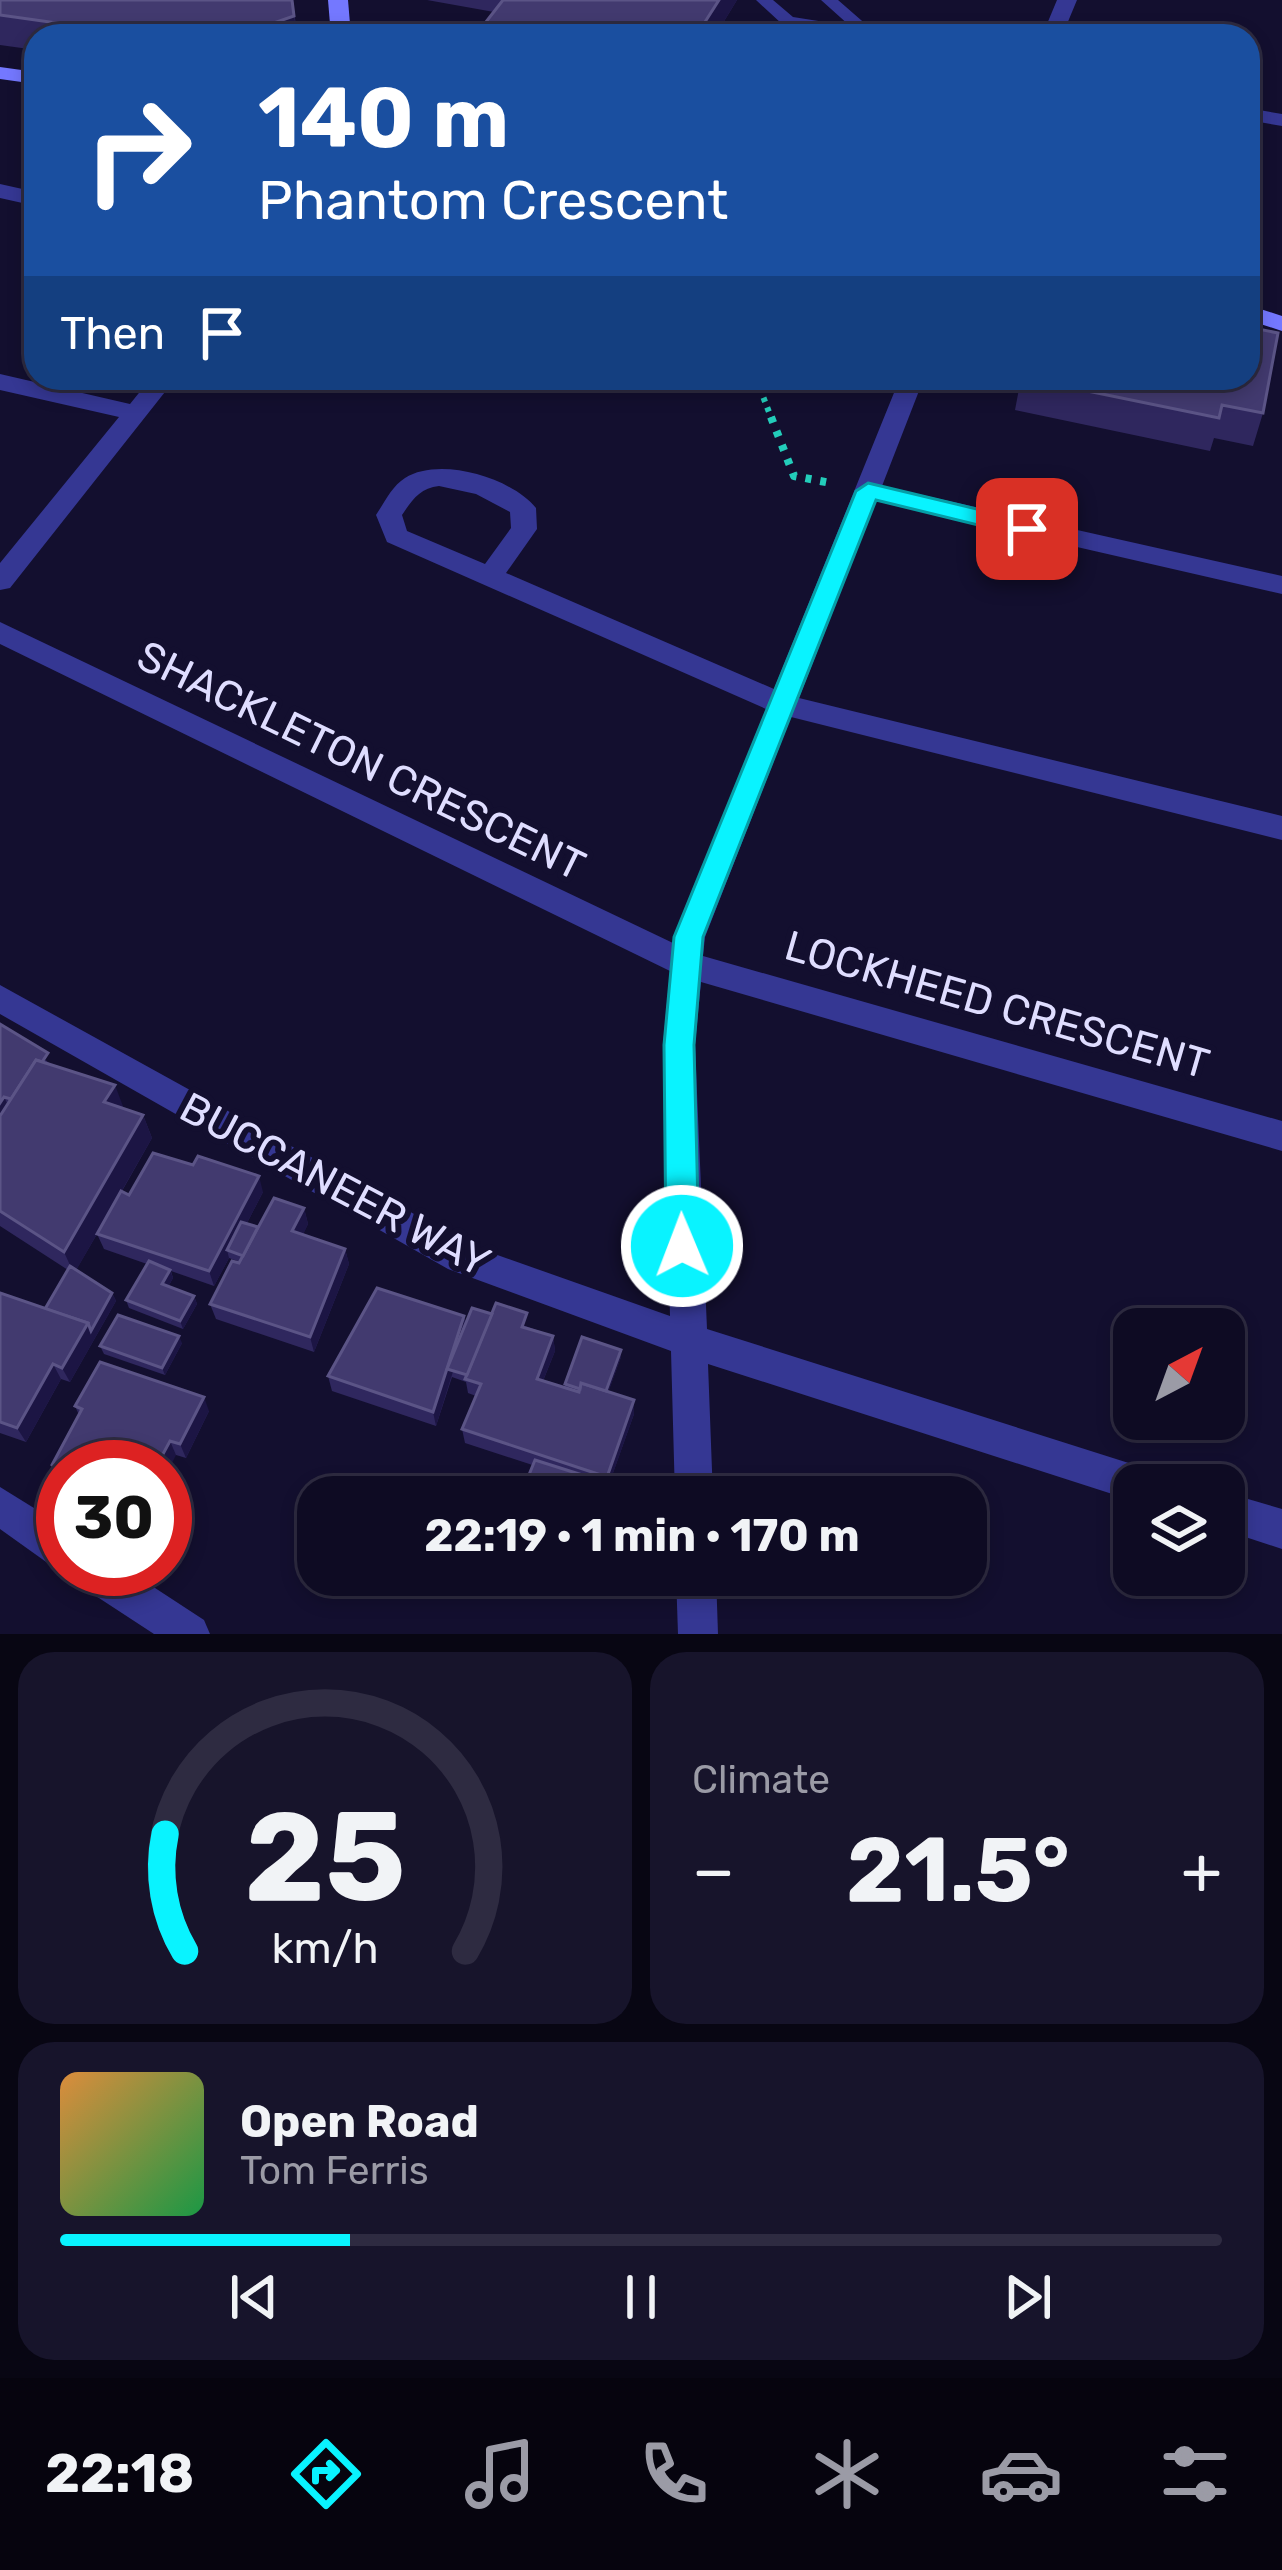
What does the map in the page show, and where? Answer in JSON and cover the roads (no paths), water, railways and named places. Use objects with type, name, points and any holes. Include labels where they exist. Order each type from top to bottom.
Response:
[{"type":"street","points":[[35,390],[136,413]]},
{"type":"street","points":[[0,581],[154,390]]},
{"type":"street","points":[[693,1476],[679,1045],[685,964],[695,915],[907,390]]},
{"type":"street","points":[[489,578],[524,529],[523,508],[474,484],[434,478],[412,484],[389,514],[395,536],[489,578],[782,704],[1282,829]]},
{"type":"street","points":[[868,491],[1282,586]]},
{"type":"street","name":"SHACKLETON CRESCENT","points":[[0,632],[685,964]]},
{"type":"street","name":"LOCKHEED CRESCENT","points":[[685,964],[1282,1136]]},
{"type":"street","name":"BUCCANEER WAY","points":[[0,998],[461,1258],[685,1339]]},
{"type":"street","points":[[685,1339],[1113,1475]]},
{"type":"street","points":[[0,1506],[36,1531]]},
{"type":"street","points":[[1245,1518],[1282,1529]]},
{"type":"street","points":[[132,1596],[190,1634]]},
{"type":"street","points":[[697,1596],[698,1634]]},
{"type":"lane","points":[[764,0],[797,24]]},
{"type":"lane","points":[[829,0],[861,24]]}]
